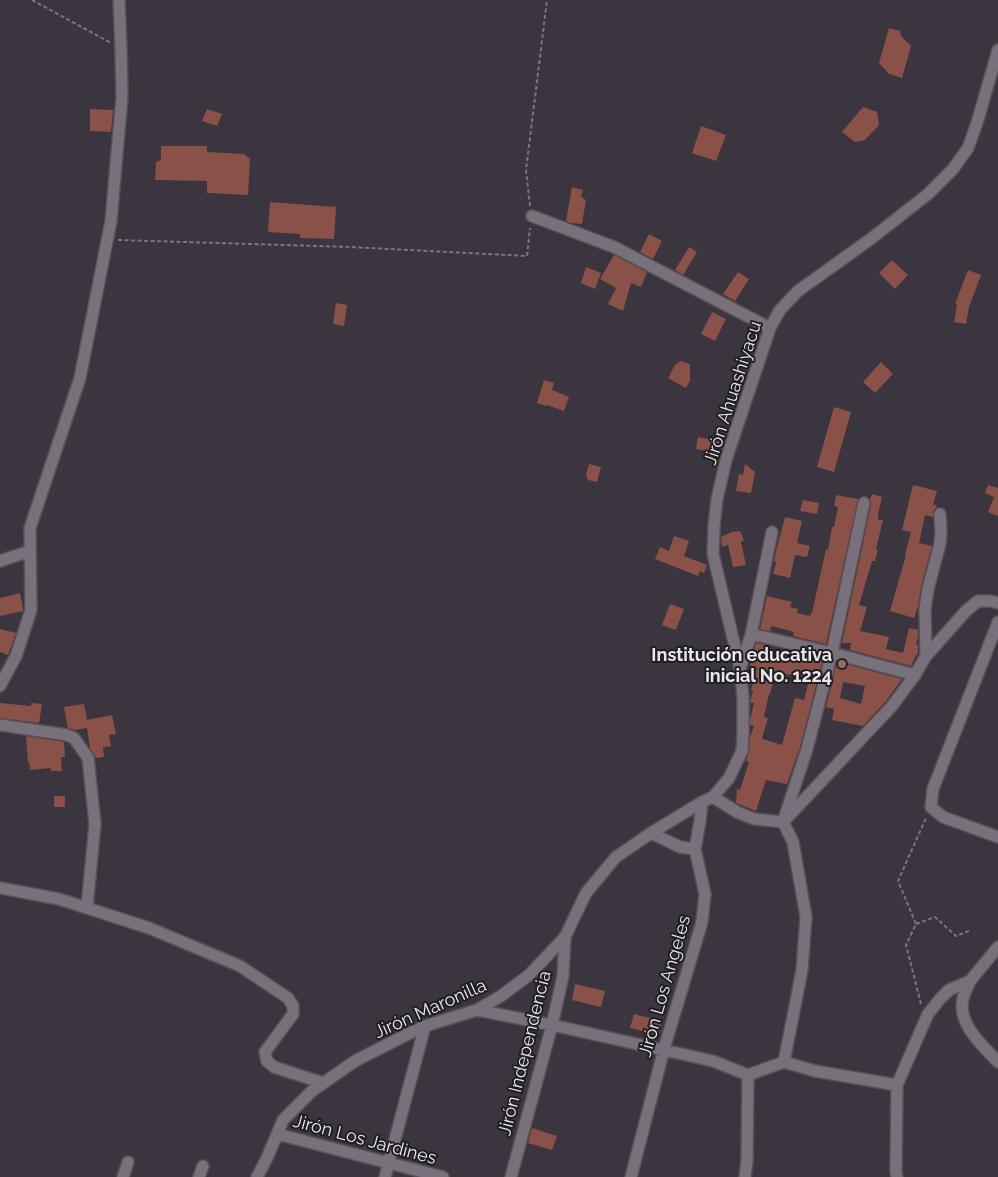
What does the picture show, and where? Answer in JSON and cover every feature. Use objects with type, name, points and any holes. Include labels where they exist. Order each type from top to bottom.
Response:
[{"type":"street","points":[[0,686],[16,656],[31,610],[30,528],[80,378],[111,221],[122,97],[119,0]]},
{"type":"street","name":"Jirón Ahuashiyacu","points":[[713,797],[729,778],[742,751],[744,735],[740,668],[713,554],[717,499],[726,460],[770,328],[780,310],[798,291],[872,238],[928,194],[953,169],[968,148],[978,123],[998,50]]},
{"type":"street","points":[[532,216],[614,247],[770,328]]},
{"type":"street","points":[[784,1062],[802,970],[806,917],[793,842],[783,822],[807,750],[832,653],[864,503]]},
{"type":"street","points":[[926,656],[925,609],[928,589],[940,544],[942,531],[940,514]]},
{"type":"street","points":[[740,668],[751,635],[772,532]]},
{"type":"street","points":[[0,561],[30,552]]},
{"type":"street","points":[[783,822],[892,706],[915,675],[926,656],[966,610],[978,601],[998,603]]},
{"type":"street","points":[[998,622],[933,788],[931,807],[943,817],[998,837]]},
{"type":"street","points":[[751,635],[832,653],[915,675]]},
{"type":"street","points":[[0,725],[67,735],[74,738],[88,758],[95,824],[87,907]]},
{"type":"street","points":[[713,797],[737,812],[754,819],[783,822]]},
{"type":"street","name":"Jirón Maronilla","points":[[257,1177],[283,1120],[312,1091],[356,1061],[425,1026],[477,1010],[501,996],[529,975],[565,937],[586,893],[616,857],[651,833],[713,797]]},
{"type":"street","name":"Jirón Los Angeles","points":[[631,1177],[664,1049],[702,922],[704,894],[695,849],[702,802]]},
{"type":"street","points":[[651,833],[680,847],[695,849]]},
{"type":"street","points":[[0,888],[59,899],[87,907],[149,928],[240,966],[288,998],[292,1006],[293,1014],[265,1052],[267,1061],[274,1068],[323,1083]]},
{"type":"street","name":"Jirón Independencia","points":[[512,1177],[552,1025],[562,976],[565,937]]},
{"type":"street","points":[[998,947],[970,981],[962,1000],[964,1018],[970,1030],[998,1062]]},
{"type":"street","points":[[897,1177],[897,1085],[928,1014],[949,990],[970,981]]},
{"type":"street","points":[[477,1010],[664,1049],[712,1061],[748,1074],[784,1062],[815,1071],[897,1085]]},
{"type":"street","points":[[385,1177],[425,1026]]},
{"type":"street","points":[[745,1177],[747,1162],[748,1074]]},
{"type":"street","name":"Jirón Los Jardines","points":[[277,1134],[443,1177]]},
{"type":"street","points":[[123,1177],[128,1162]]},
{"type":"path","points":[[32,0],[122,49]]},
{"type":"path","points":[[107,240],[350,247],[526,256],[532,216],[526,170],[547,0]]},
{"type":"path","points":[[916,924],[898,881],[931,807]]},
{"type":"path","points":[[921,1010],[921,1002],[906,945],[916,924],[935,917],[956,936],[971,930]]},
{"type":"building","points":[[889,28],[900,31],[901,36],[911,46],[902,78],[889,74],[879,63]]},
{"type":"building","points":[[863,107],[877,112],[879,125],[865,140],[855,142],[842,132]]},
{"type":"building","points":[[90,109],[113,110],[111,132],[90,131]]},
{"type":"building","points":[[207,109],[222,114],[217,126],[202,121]]},
{"type":"building","points":[[701,126],[726,135],[716,161],[692,153]]},
{"type":"building","points":[[161,146],[207,146],[207,152],[244,154],[250,159],[248,195],[207,193],[207,181],[155,180],[156,162],[161,160]]},
{"type":"building","points":[[572,187],[583,190],[581,197],[586,200],[582,224],[566,221]]},
{"type":"building","points":[[270,202],[336,207],[334,239],[300,238],[300,234],[268,232]]},
{"type":"building","points":[[649,234],[662,241],[653,259],[640,252]]},
{"type":"building","points":[[689,247],[697,252],[683,275],[675,270]]},
{"type":"building","points":[[614,255],[647,272],[641,287],[631,283],[623,311],[608,304],[616,288],[600,279]]},
{"type":"building","points":[[892,260],[908,275],[895,289],[879,273]]},
{"type":"building","points":[[586,267],[601,273],[595,289],[581,283]]},
{"type":"building","points":[[968,270],[981,275],[969,307],[966,324],[954,322],[957,305],[955,304]]},
{"type":"building","points":[[738,272],[749,279],[735,301],[723,294]]},
{"type":"building","points":[[336,303],[347,305],[344,326],[333,324]]},
{"type":"building","points":[[712,312],[726,319],[715,341],[701,334]]},
{"type":"building","points":[[680,361],[690,364],[690,381],[686,388],[668,378],[675,365]]},
{"type":"building","points":[[881,362],[893,374],[875,393],[863,382]]},
{"type":"building","points":[[544,380],[554,383],[552,390],[569,397],[564,411],[537,403]]},
{"type":"building","points":[[834,407],[851,412],[834,472],[817,467]]},
{"type":"building","points":[[698,437],[719,441],[717,453],[696,449]]},
{"type":"building","points":[[589,464],[601,467],[597,482],[588,480],[586,475]]},
{"type":"building","points":[[745,464],[755,472],[751,493],[736,491],[739,474],[743,475]]},
{"type":"building","points":[[913,485],[937,491],[933,505],[937,505],[933,511],[933,517],[925,515],[919,543],[932,546],[914,618],[890,611],[911,532],[902,530]]},
{"type":"building","points":[[988,485],[998,488],[998,516],[988,512],[994,497],[985,493]]},
{"type":"building","points":[[872,494],[882,497],[878,520],[883,520],[875,561],[872,561],[859,605],[867,607],[860,631],[889,637],[886,649],[903,653],[909,628],[918,630],[916,644],[918,645],[918,652],[911,666],[850,650],[851,643],[842,643]]},
{"type":"building","points":[[836,495],[858,499],[826,644],[793,636],[794,632],[771,626],[770,631],[760,629],[767,596],[792,602],[790,607],[798,609],[797,613],[810,616],[812,613],[826,549],[828,550],[832,527],[834,527],[838,507],[834,506]]},
{"type":"building","points":[[803,500],[819,503],[817,514],[800,511]]},
{"type":"building","points":[[785,517],[802,521],[797,543],[810,546],[807,557],[795,555],[790,578],[773,574],[776,562],[774,561]]},
{"type":"building","points":[[740,531],[744,540],[741,542],[746,565],[733,567],[728,545],[722,547],[721,537]]},
{"type":"building","points":[[674,536],[689,541],[684,556],[707,565],[704,573],[700,571],[698,576],[655,559],[660,547],[669,551]]},
{"type":"building","points":[[20,593],[23,611],[0,616],[0,598]]},
{"type":"building","points":[[670,604],[684,609],[676,630],[662,625]]},
{"type":"building","points":[[0,629],[16,633],[8,655],[0,652]]},
{"type":"building","points":[[756,643],[766,645],[766,648],[789,653],[790,651],[823,659],[800,747],[787,784],[766,780],[756,811],[736,803],[737,789],[740,790],[749,762],[746,761],[754,726],[750,725],[750,720],[754,703],[750,703],[753,690],[751,690],[757,668],[750,666]],"holes":[[[776,673],[810,677],[804,700],[795,698],[782,745],[763,739],[768,718],[764,717]]]},
{"type":"building","points":[[837,662],[902,679],[886,701],[863,726],[832,720],[834,709],[826,707]],"holes":[[[843,682],[865,686],[861,704],[840,698]]]},
{"type":"building","points":[[0,703],[31,706],[31,703],[42,704],[39,723],[0,718]]},
{"type":"building","points":[[84,704],[87,720],[112,715],[116,734],[109,735],[111,746],[103,747],[104,757],[96,758],[90,748],[87,728],[75,730],[68,728],[64,707]]},
{"type":"building","points":[[26,736],[64,742],[65,757],[61,757],[62,771],[51,771],[51,768],[30,770]]},
{"type":"building","points":[[54,796],[65,796],[65,807],[54,807]]},
{"type":"building","points":[[575,984],[605,991],[601,1007],[572,1000]]},
{"type":"building","points":[[634,1014],[662,1021],[658,1035],[630,1028]]},
{"type":"building","points":[[532,1128],[557,1136],[552,1150],[528,1143]]},
{"type":"place","name":"Institución educativa inicial No. 1224","points":[[842,664]]}]
